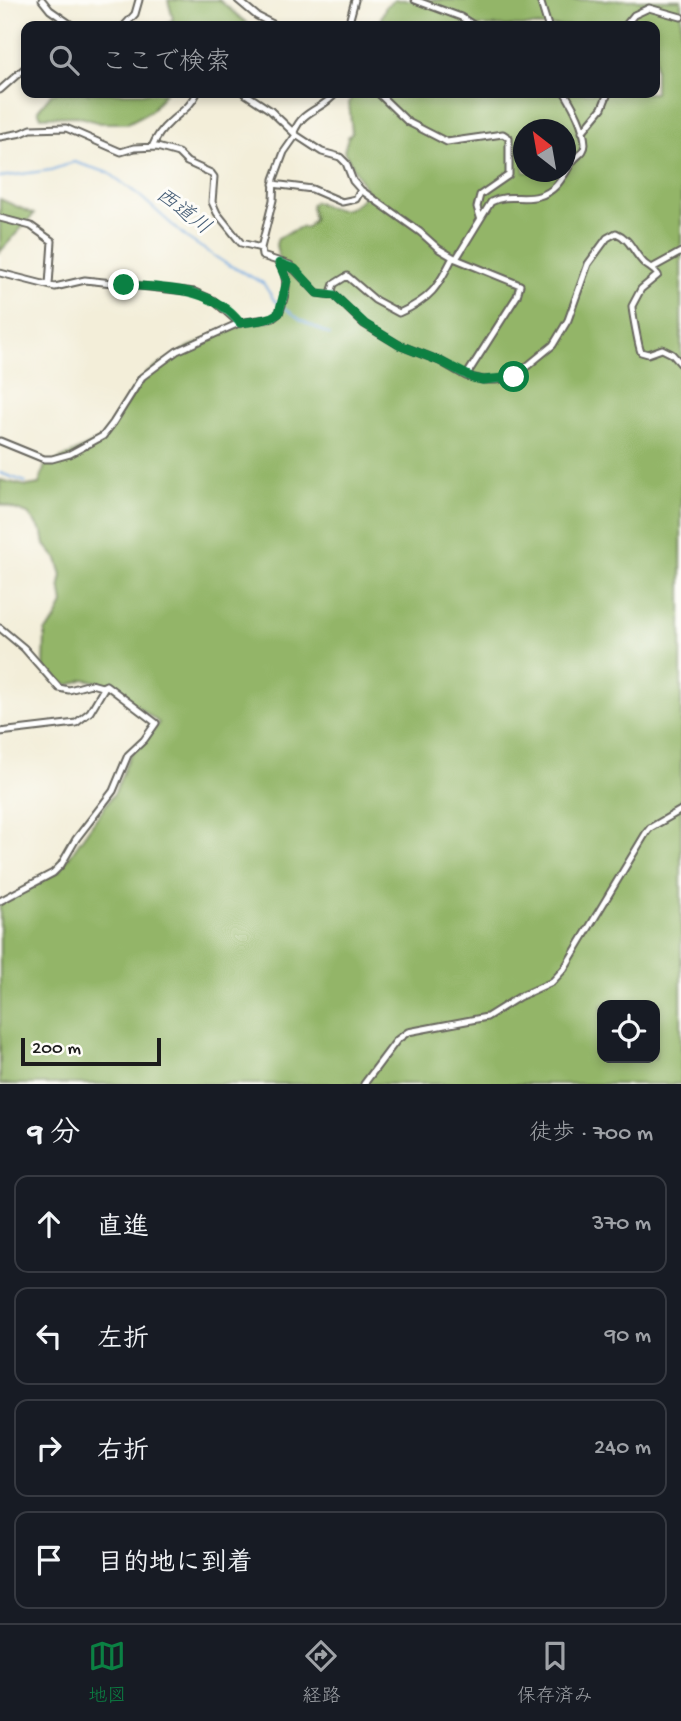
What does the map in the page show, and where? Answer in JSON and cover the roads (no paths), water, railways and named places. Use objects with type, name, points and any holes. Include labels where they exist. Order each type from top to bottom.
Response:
[{"type":"street","points":[[42,0],[50,10],[66,21]]},
{"type":"street","points":[[130,21],[139,0]]},
{"type":"street","points":[[238,0],[267,21]]},
{"type":"street","points":[[349,21],[355,0]]},
{"type":"street","points":[[415,0],[467,21]]},
{"type":"street","points":[[540,0],[546,21]]},
{"type":"street","points":[[629,21],[634,15],[649,8],[681,18]]},
{"type":"street","points":[[0,90],[21,71]]},
{"type":"street","points":[[152,147],[169,122],[187,109],[194,98]]},
{"type":"street","points":[[252,98],[270,110],[295,134],[322,152],[340,157],[361,190],[455,258],[517,283],[521,288],[466,376]]},
{"type":"street","points":[[331,98],[321,108],[308,112],[300,119],[284,152],[273,184],[261,248],[262,256],[295,269],[317,293],[334,295]]},
{"type":"street","points":[[383,98],[408,122],[447,142],[503,134],[509,138],[509,175],[480,195],[477,207],[480,217]]},
{"type":"street","points":[[568,98],[582,132],[584,149],[556,187],[542,195],[500,197],[491,202],[436,290],[428,298],[400,313],[375,300],[347,276],[334,284],[334,295],[365,324],[399,345],[440,361],[466,376],[483,380],[510,379],[553,345],[568,320],[588,264],[610,235],[616,233],[625,237],[647,266],[658,275],[641,289],[632,306],[638,332],[638,348],[642,353],[648,354],[662,349],[681,363]]},
{"type":"street","points":[[582,132],[606,98]]},
{"type":"street","points":[[0,136],[31,129],[66,128],[121,152],[152,147],[178,153],[197,168],[211,173],[214,181],[213,207],[241,243],[261,248]]},
{"type":"street","points":[[273,184],[312,189],[342,202],[356,199],[361,190]]},
{"type":"street","points":[[0,218],[31,226],[52,241],[54,244],[49,285]]},
{"type":"street","points":[[652,268],[681,252]]},
{"type":"street","points":[[0,441],[44,459],[77,451],[103,436],[133,388],[151,368],[188,345],[240,323],[273,318],[280,311],[287,281],[279,263]]},
{"type":"street","points":[[0,273],[55,286],[85,280],[195,292],[213,300],[240,323]]},
{"type":"street","points":[[0,628],[24,648],[59,688],[69,690],[91,684],[102,687],[106,685]]},
{"type":"street","points":[[0,732],[76,723],[90,712],[106,685]]},
{"type":"street","points":[[0,901],[53,873],[61,865],[76,839],[113,791],[128,755],[155,726],[155,722],[106,685]]},
{"type":"street","points":[[365,1084],[397,1040],[408,1032],[487,1017],[519,997],[546,986],[564,969],[650,828],[681,810]]},
{"type":"waterway","name":"西道川","points":[[0,177],[51,170],[74,162],[109,173],[140,196],[187,238],[225,263],[263,283],[274,300],[301,320],[330,335]]},
{"type":"waterway","points":[[0,473],[26,482]]}]
